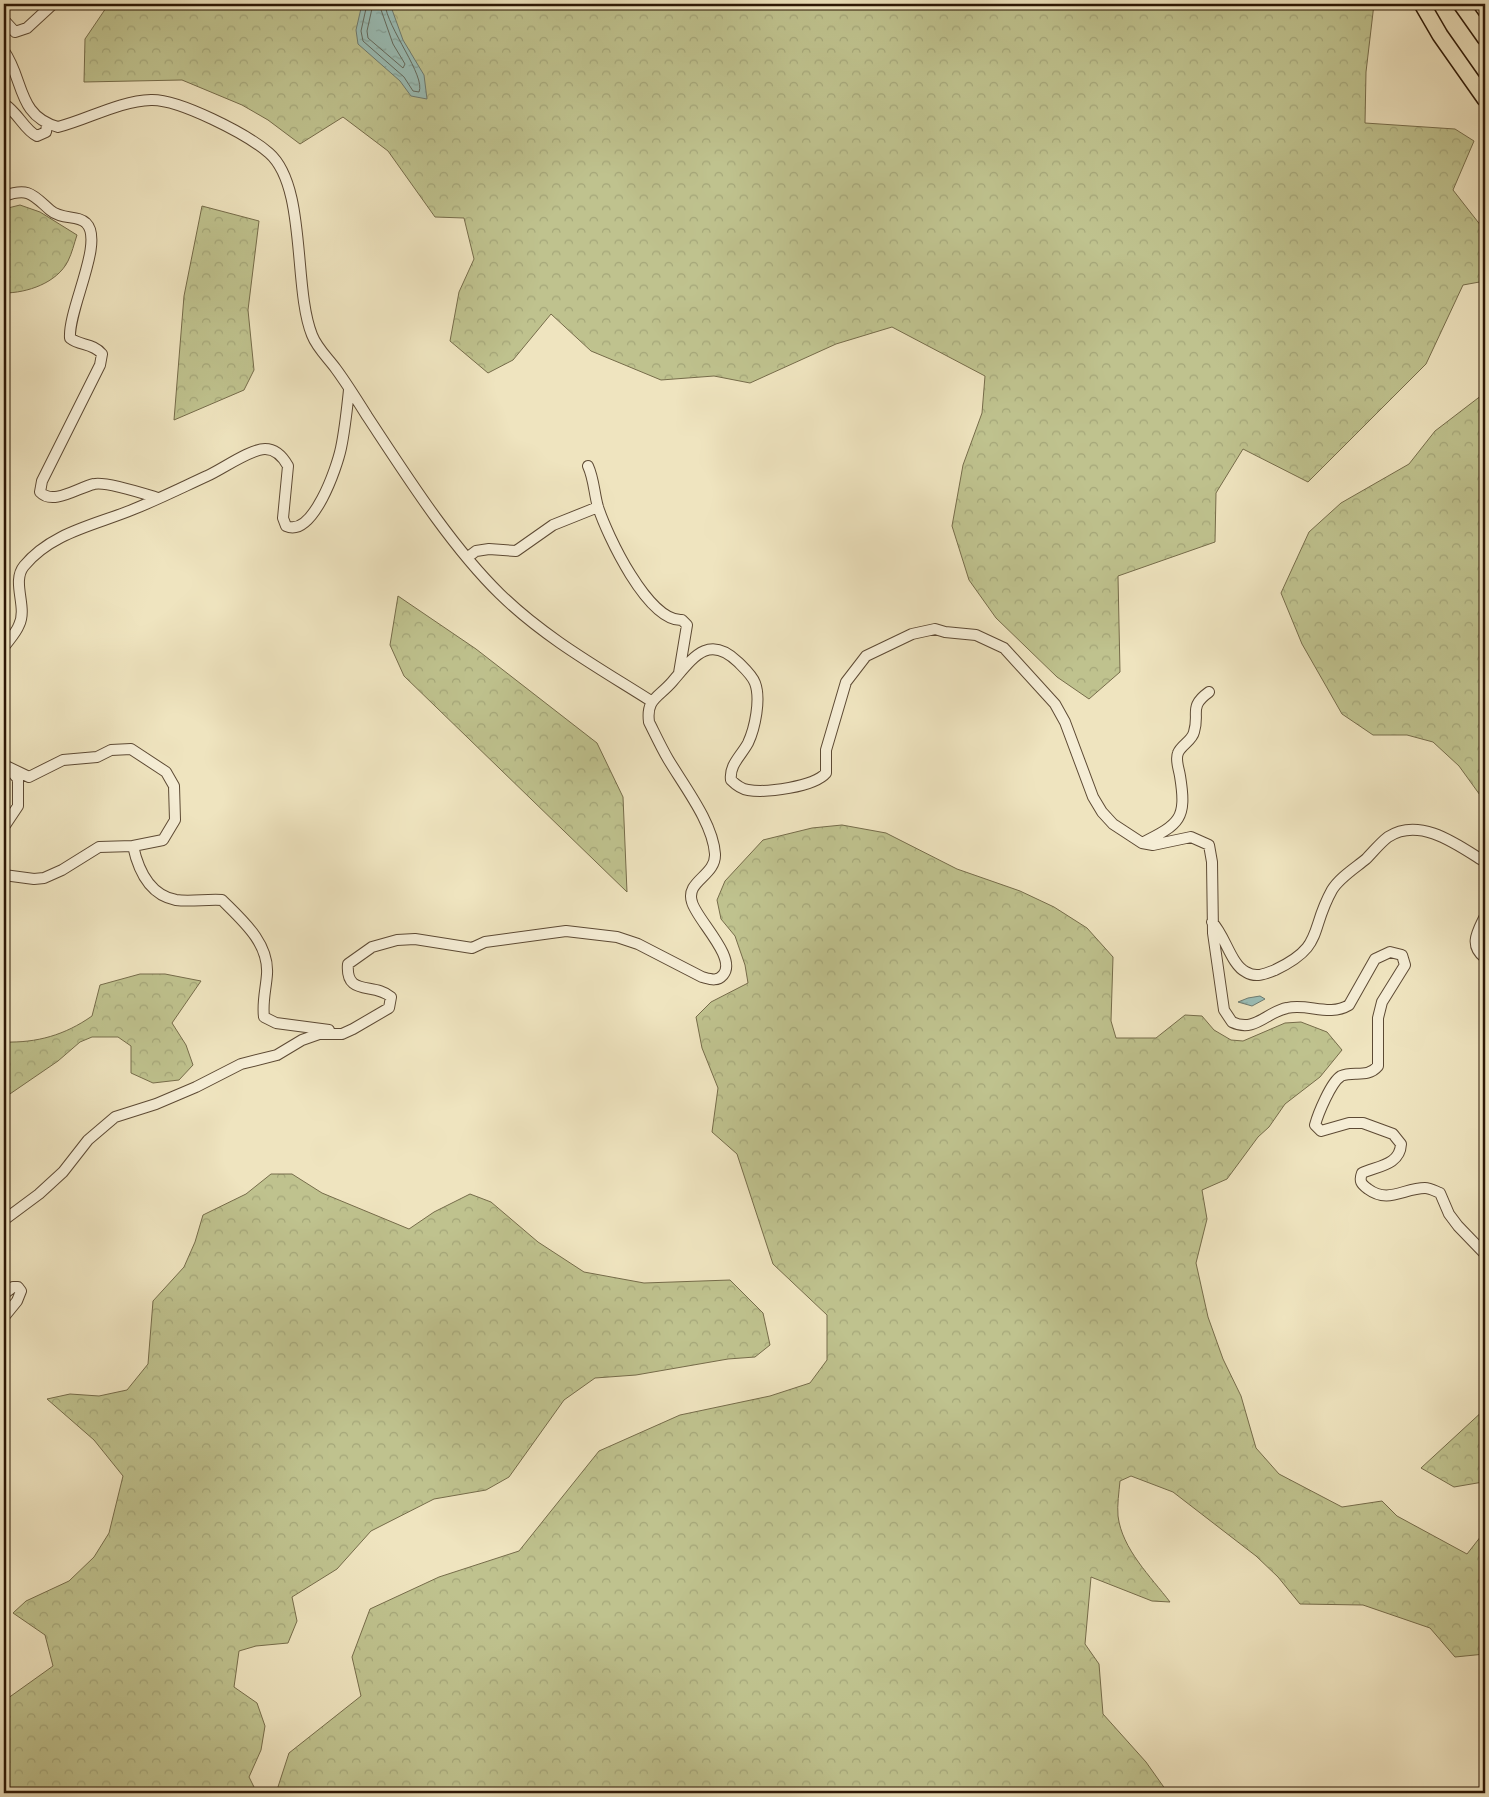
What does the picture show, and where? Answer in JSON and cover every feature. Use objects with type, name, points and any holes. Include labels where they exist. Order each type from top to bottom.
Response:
[{"type":"highway","points":[[1422,4],[1485,99]]},
{"type":"highway","points":[[1461,4],[1485,38]]},
{"type":"street","points":[[4,20],[15,32],[27,28],[53,4]]},
{"type":"street","points":[[4,51],[29,108],[47,124],[58,127],[129,103],[152,100],[201,115],[235,130],[269,153],[277,162],[289,190],[304,301],[312,337],[402,468],[468,557],[501,595],[554,639],[587,663],[651,701]]},
{"type":"street","points":[[4,104],[14,110],[31,134],[36,136],[46,132],[47,124]]},
{"type":"street","points":[[4,196],[22,191],[31,194],[58,216],[82,220],[87,224],[92,235],[90,257],[76,296],[69,326],[70,338],[75,342],[96,347],[102,354],[100,365],[42,480],[40,492],[43,496],[51,497],[68,494],[96,483],[158,498]]},
{"type":"street","points":[[4,646],[20,625],[19,577],[23,567],[33,558],[68,533],[135,509],[264,449],[274,451],[284,459],[288,466],[283,518],[286,526],[298,527],[307,522],[318,505],[333,473],[340,450],[350,390]]},
{"type":"street","points":[[588,466],[592,476],[598,507],[622,558],[646,597],[663,613],[675,620],[682,620],[687,625],[679,674]]},
{"type":"street","points":[[468,557],[476,551],[516,551],[553,525],[598,507]]},
{"type":"street","points":[[4,1220],[39,1194],[63,1172],[88,1140],[115,1117],[156,1104],[196,1087],[241,1064],[277,1056],[318,1034],[342,1034],[389,1008],[391,997],[384,991],[358,986],[350,981],[347,973],[348,964],[372,947],[397,940],[415,939],[472,948],[485,942],[526,935],[566,931],[590,933],[617,937],[638,944],[702,977],[713,980],[721,978],[726,972],[726,962],[710,928],[692,904],[690,893],[694,886],[710,872],[714,854],[711,839],[700,812],[649,722],[648,709],[651,701],[664,692],[691,659],[703,650],[717,649],[731,655],[746,670],[755,683],[756,713],[748,743],[737,758],[730,773],[731,780],[740,788],[749,790],[787,788],[816,782],[826,773],[826,750],[846,682],[866,656],[912,634],[935,629],[985,638],[1004,648],[1014,657],[1055,704],[1065,722],[1093,797],[1102,812],[1123,832],[1142,843],[1153,845],[1192,837],[1209,845],[1212,862],[1212,922],[1224,1010],[1228,1018],[1236,1024],[1248,1026],[1262,1022],[1277,1011],[1292,1007],[1333,1011],[1341,1009],[1348,1005],[1375,959],[1390,952],[1402,955],[1405,959],[1405,965],[1382,1002],[1378,1018],[1378,1066],[1365,1074],[1342,1076],[1335,1081],[1315,1125],[1321,1130],[1355,1122],[1374,1126],[1393,1134],[1401,1144],[1396,1158],[1390,1163],[1362,1173],[1361,1184],[1375,1194],[1383,1196],[1424,1188],[1440,1193],[1449,1214],[1485,1254]]},
{"type":"street","points":[[1142,843],[1174,824],[1182,811],[1177,761],[1178,752],[1194,732],[1195,709],[1200,699],[1209,692]]},
{"type":"street","points":[[4,875],[18,878],[44,878],[62,870],[99,847],[133,846],[163,840],[175,820],[174,786],[166,772],[131,750],[111,750],[97,757],[63,760],[29,777],[7,767]]},
{"type":"street","points":[[4,827],[18,806],[18,779],[7,767]]},
{"type":"street","points":[[1212,922],[1220,931],[1240,969],[1254,976],[1264,974],[1296,958],[1308,948],[1336,885],[1388,837],[1407,830],[1430,833],[1444,837],[1485,862]]},
{"type":"street","points":[[133,846],[137,865],[153,889],[176,900],[222,900],[248,926],[267,960],[262,1004],[264,1017],[276,1023],[320,1027],[342,1034]]},
{"type":"street","points":[[1485,916],[1475,942],[1476,948],[1485,958]]},
{"type":"street","points":[[4,1294],[13,1287],[18,1287],[21,1291],[17,1301],[4,1317]]},
{"type":"green space","points":[[112,4],[1374,4],[1366,72],[1365,123],[1455,129],[1474,141],[1453,190],[1485,231],[1485,281],[1463,285],[1426,364],[1308,482],[1243,449],[1216,493],[1215,542],[1118,576],[1120,672],[1089,699],[1057,677],[996,618],[969,580],[952,526],[963,465],[982,413],[985,376],[892,327],[836,344],[750,383],[714,376],[661,380],[591,351],[551,314],[513,360],[488,373],[450,341],[459,292],[474,259],[464,218],[435,217],[388,151],[343,117],[300,144],[268,120],[242,105],[182,80],[84,82],[85,39],[106,8]]},
{"type":"green space","points":[[20,205],[40,212],[77,235],[68,261],[57,275],[31,289],[4,293],[4,209]]},
{"type":"green space","points":[[202,206],[259,221],[248,310],[254,370],[244,390],[174,420],[184,296]]},
{"type":"green space","points":[[1485,383],[1485,802],[1459,766],[1433,742],[1407,735],[1373,735],[1342,714],[1302,644],[1281,593],[1309,532],[1341,503],[1409,464],[1435,431],[1482,395]]},
{"type":"green space","points":[[398,596],[476,649],[597,743],[623,797],[627,892],[404,676],[390,645]]},
{"type":"green space","points":[[842,825],[886,833],[957,869],[1020,891],[1054,907],[1087,928],[1113,957],[1111,1021],[1116,1038],[1156,1038],[1185,1015],[1202,1016],[1214,1030],[1231,1040],[1243,1041],[1285,1023],[1301,1022],[1327,1032],[1342,1050],[1320,1077],[1285,1104],[1227,1179],[1202,1190],[1207,1219],[1196,1263],[1208,1317],[1223,1359],[1241,1396],[1256,1448],[1279,1474],[1342,1507],[1382,1501],[1397,1516],[1467,1554],[1485,1531],[1485,1654],[1455,1657],[1430,1628],[1363,1605],[1300,1604],[1278,1577],[1256,1556],[1173,1492],[1131,1476],[1120,1481],[1118,1516],[1121,1528],[1125,1540],[1138,1562],[1170,1602],[1152,1601],[1091,1577],[1085,1644],[1099,1664],[1103,1714],[1146,1762],[1168,1793],[276,1793],[289,1753],[361,1696],[352,1657],[370,1609],[439,1577],[519,1551],[599,1451],[680,1415],[770,1396],[810,1383],[827,1360],[827,1315],[773,1264],[737,1154],[712,1132],[718,1088],[702,1048],[696,1017],[711,1002],[748,983],[745,965],[735,936],[721,919],[717,900],[725,881],[763,840],[812,828]]},
{"type":"green space","points":[[140,974],[165,974],[201,981],[172,1023],[186,1045],[193,1065],[179,1080],[153,1083],[131,1073],[131,1046],[118,1037],[92,1037],[80,1042],[58,1061],[4,1098],[4,1042],[39,1039],[61,1033],[82,1023],[92,1016],[100,985]]},
{"type":"green space","points":[[271,1174],[292,1174],[322,1193],[409,1229],[434,1212],[470,1194],[491,1202],[538,1242],[584,1272],[644,1283],[730,1280],[763,1313],[770,1345],[755,1357],[728,1359],[636,1375],[595,1378],[564,1400],[509,1477],[486,1490],[434,1499],[371,1531],[337,1569],[292,1597],[297,1621],[288,1643],[256,1646],[239,1651],[234,1687],[257,1703],[265,1726],[261,1750],[249,1777],[257,1793],[4,1793],[4,1701],[53,1666],[45,1635],[13,1613],[26,1601],[69,1581],[94,1557],[109,1533],[123,1476],[94,1440],[47,1399],[70,1394],[99,1396],[127,1390],[148,1364],[153,1301],[184,1267],[195,1242],[203,1215],[246,1194]]},
{"type":"green space","points":[[1485,1409],[1485,1486],[1483,1482],[1454,1487],[1421,1468]]},
{"type":"water","points":[[362,4],[390,4],[403,40],[424,75],[427,99],[411,96],[400,81],[358,44],[356,30]]},
{"type":"water","points":[[1260,996],[1265,999],[1252,1006],[1238,1002],[1248,998]]}]
